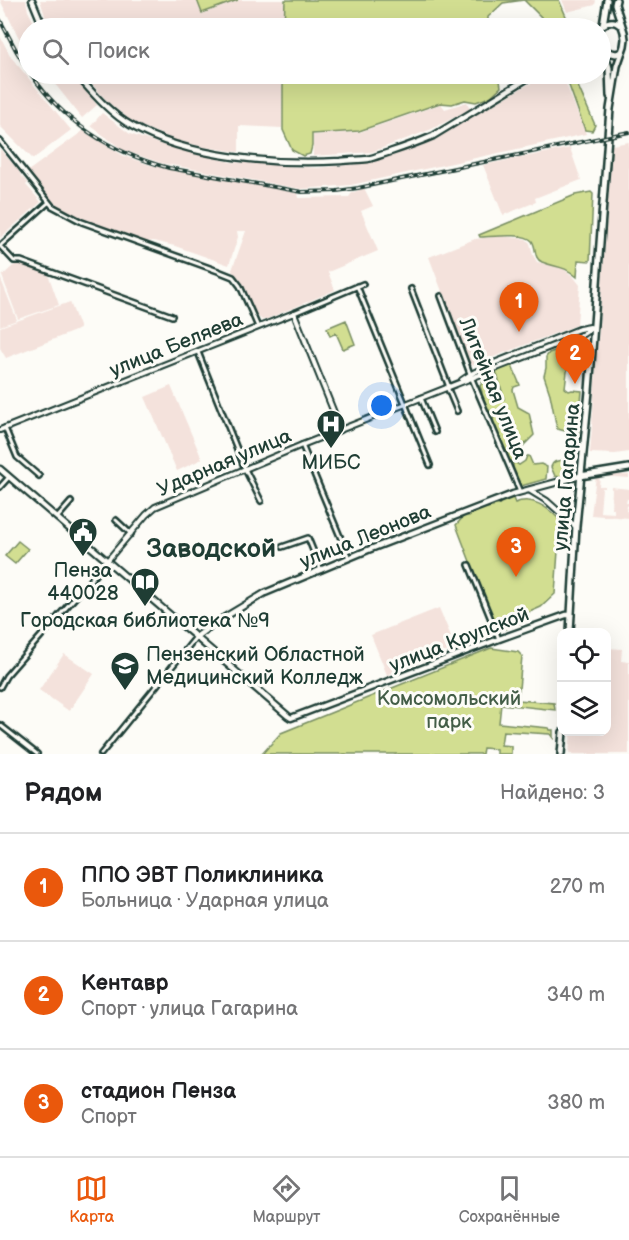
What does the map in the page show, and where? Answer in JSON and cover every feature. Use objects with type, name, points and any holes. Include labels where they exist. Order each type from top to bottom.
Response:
[{"type":"main road","points":[[32,0],[40,18]]},
{"type":"main road","points":[[603,18],[607,0]]},
{"type":"main road","points":[[610,110],[617,66],[625,39],[615,0]]},
{"type":"main road","points":[[611,21],[621,26]]},
{"type":"main road","points":[[611,52],[616,54],[622,52]]},
{"type":"main road","points":[[85,84],[106,108],[131,126],[153,137],[224,156],[289,162],[369,159],[418,143],[518,84]]},
{"type":"main road","points":[[609,84],[610,110]]},
{"type":"main road","name":"улица Гагарина","points":[[570,628],[576,526],[610,110]]},
{"type":"main road","points":[[580,476],[629,468]]},
{"type":"main road","points":[[0,469],[196,637]]},
{"type":"main road","name":"улица Леонова","points":[[196,637],[215,622],[265,593],[428,526],[525,490],[580,476]]},
{"type":"main road","name":"улица Крупской","points":[[196,637],[291,718],[499,639],[571,615]]},
{"type":"main road","points":[[561,754],[563,736]]},
{"type":"street","points":[[0,141],[48,203],[82,222],[234,277],[249,303],[258,327]]},
{"type":"street","points":[[48,203],[0,246],[15,261],[21,261],[172,316]]},
{"type":"street","name":"улица Беляева","points":[[3,429],[363,284]]},
{"type":"street","points":[[357,286],[430,465]]},
{"type":"street","points":[[411,289],[457,411]]},
{"type":"street","name":"Литейная улица","points":[[441,296],[472,376],[525,490]]},
{"type":"street","points":[[294,313],[340,430]]},
{"type":"street","name":"Ударная улица","points":[[0,687],[43,634],[155,507],[472,376],[583,334],[585,330],[594,327]]},
{"type":"street","points":[[198,352],[245,469],[261,501]]},
{"type":"street","points":[[421,398],[435,432]]},
{"type":"street","points":[[3,429],[17,457],[39,476]]},
{"type":"street","points":[[302,445],[349,558]]},
{"type":"street","points":[[0,487],[9,477]]},
{"type":"street","points":[[525,490],[548,501],[576,526]]},
{"type":"street","points":[[57,518],[70,502]]},
{"type":"street","points":[[116,520],[130,534]]},
{"type":"street","points":[[282,547],[308,538],[321,570]]},
{"type":"street","points":[[470,565],[499,639]]},
{"type":"street","name":"улица Леонова","points":[[101,754],[196,637]]},
{"type":"street","points":[[0,725],[37,754]]},
{"type":"shaded area","points":[[0,0],[26,0],[32,18],[18,18],[18,36]]},
{"type":"shaded area","points":[[40,0],[196,0],[202,14],[240,0],[284,0],[284,18],[46,18]]},
{"type":"shaded area","points":[[562,0],[596,0],[595,5],[567,12]]},
{"type":"shaded area","points":[[0,36],[18,66],[18,84],[33,84],[71,130],[33,159],[0,126]]},
{"type":"shaded area","points":[[55,84],[79,84],[97,105],[82,118]]},
{"type":"shaded area","points":[[92,84],[283,84],[282,128],[239,126],[239,152],[175,140],[134,123],[109,103]]},
{"type":"shaded area","points":[[529,84],[566,84],[586,134],[351,185],[301,189],[161,163],[123,150],[91,126],[102,113],[130,134],[168,147],[230,162],[317,168],[369,163],[421,146]]},
{"type":"shaded area","points":[[467,102],[470,109],[432,129],[372,152],[313,156],[313,135],[360,132],[441,104],[445,109]]},
{"type":"shaded area","points":[[83,131],[124,156],[150,165],[298,193],[299,198],[349,197],[352,193],[364,188],[373,206],[361,211],[378,251],[328,272],[335,290],[262,320],[255,314],[239,278],[232,270],[246,231],[237,231],[238,237],[229,265],[175,246],[153,241],[146,242],[79,217],[53,202],[28,171]]},
{"type":"shaded area","points":[[629,142],[629,452],[590,453],[612,145]]},
{"type":"shaded area","points":[[570,148],[581,180],[535,198],[536,202],[503,215],[483,165]]},
{"type":"shaded area","points":[[0,149],[41,202],[0,238]]},
{"type":"shaded area","points":[[501,236],[526,239],[530,243],[537,262],[562,268],[573,276],[580,285],[577,325],[470,366],[429,257],[475,239]]},
{"type":"shaded area","points":[[20,263],[48,274],[59,305],[18,319],[2,276]]},
{"type":"shaded area","points":[[0,277],[17,320],[0,326]]},
{"type":"shaded area","points":[[70,302],[80,329],[6,358],[0,348],[0,327]]},
{"type":"shaded area","points":[[171,386],[202,459],[177,471],[145,397]]},
{"type":"shaded area","points":[[629,475],[629,478],[600,476],[599,486],[605,486],[605,488],[602,488],[600,512],[614,513],[614,509],[611,509],[611,487],[629,489],[629,499],[626,503],[629,505],[626,511],[629,512],[629,518],[591,515],[596,476]]},
{"type":"shaded area","points":[[439,608],[456,648],[387,675],[371,635]]},
{"type":"shaded area","points":[[611,648],[622,649],[621,661],[629,662],[629,754],[569,754],[571,736],[611,736]]},
{"type":"shaded area","points":[[64,654],[94,674],[69,711],[39,690]]},
{"type":"green space","points":[[197,0],[238,0],[202,13]]},
{"type":"green space","points":[[285,0],[524,0],[503,3],[488,18],[284,18]]},
{"type":"green space","points":[[524,0],[559,0],[567,18],[542,18]]},
{"type":"green space","points":[[283,84],[501,84],[501,87],[490,97],[476,102],[465,100],[452,104],[440,103],[359,131],[312,134],[310,154],[303,156],[292,150],[283,130]]},
{"type":"green space","points":[[568,84],[577,84],[595,125],[592,131],[585,130]]},
{"type":"green space","points":[[591,192],[593,194],[590,261],[578,260],[577,277],[564,269],[539,260],[532,241],[528,238],[480,237],[479,235],[575,195]]},
{"type":"green space","points":[[346,320],[355,344],[343,349],[336,333],[330,336],[327,328]]},
{"type":"green space","points":[[577,344],[582,345],[585,355],[583,358],[569,356],[565,388],[569,391],[582,391],[578,436],[567,435],[565,431],[557,429],[544,376],[546,357],[549,353]]},
{"type":"green space","points":[[509,364],[520,385],[514,387],[513,390],[518,407],[529,413],[534,435],[515,457],[516,463],[519,465],[529,456],[533,465],[541,464],[547,467],[546,479],[521,486],[518,485],[513,462],[508,459],[492,422],[496,412],[489,413],[481,396],[480,386],[485,375],[489,373],[494,378],[485,384],[492,403],[504,399],[496,371]]},
{"type":"green space","points":[[570,461],[570,472],[566,476],[555,476],[551,467],[553,463]]},
{"type":"green space","points":[[512,496],[515,503],[527,501],[539,504],[559,519],[555,594],[541,607],[525,614],[527,620],[497,632],[456,525],[465,515],[469,516],[474,512],[499,505],[501,501]]},
{"type":"green space","points":[[18,541],[28,549],[15,564],[5,556]]},
{"type":"green space","name":"Комсомольский парк","points":[[491,648],[518,652],[522,656],[518,700],[554,703],[555,710],[501,704],[499,723],[549,728],[553,730],[553,738],[550,734],[503,731],[501,745],[511,746],[511,754],[496,754],[496,749],[483,748],[482,754],[262,754],[281,733]]},
{"type":"railway","points":[[0,20],[18,54]]},
{"type":"railway","points":[[39,84],[74,121],[91,134],[128,154],[169,168],[302,192],[358,188],[629,132]]},
{"type":"place","name":"ППО ЭВТ Поликлиника","points":[[519,332]]},
{"type":"place","name":"Кентавр","points":[[575,384]]},
{"type":"place","name":"МИБС","points":[[331,450]]},
{"type":"place","name":"Пенза 440028","points":[[83,558]]},
{"type":"place","name":"стадион Пенза","points":[[516,577]]},
{"type":"place","name":"Городская библиотека №9","points":[[145,608]]},
{"type":"place","name":"Пензенский Областной Медицинский Колледж","points":[[125,692]]},
{"type":"district","name":"Заводской","points":[[211,548]]}]
